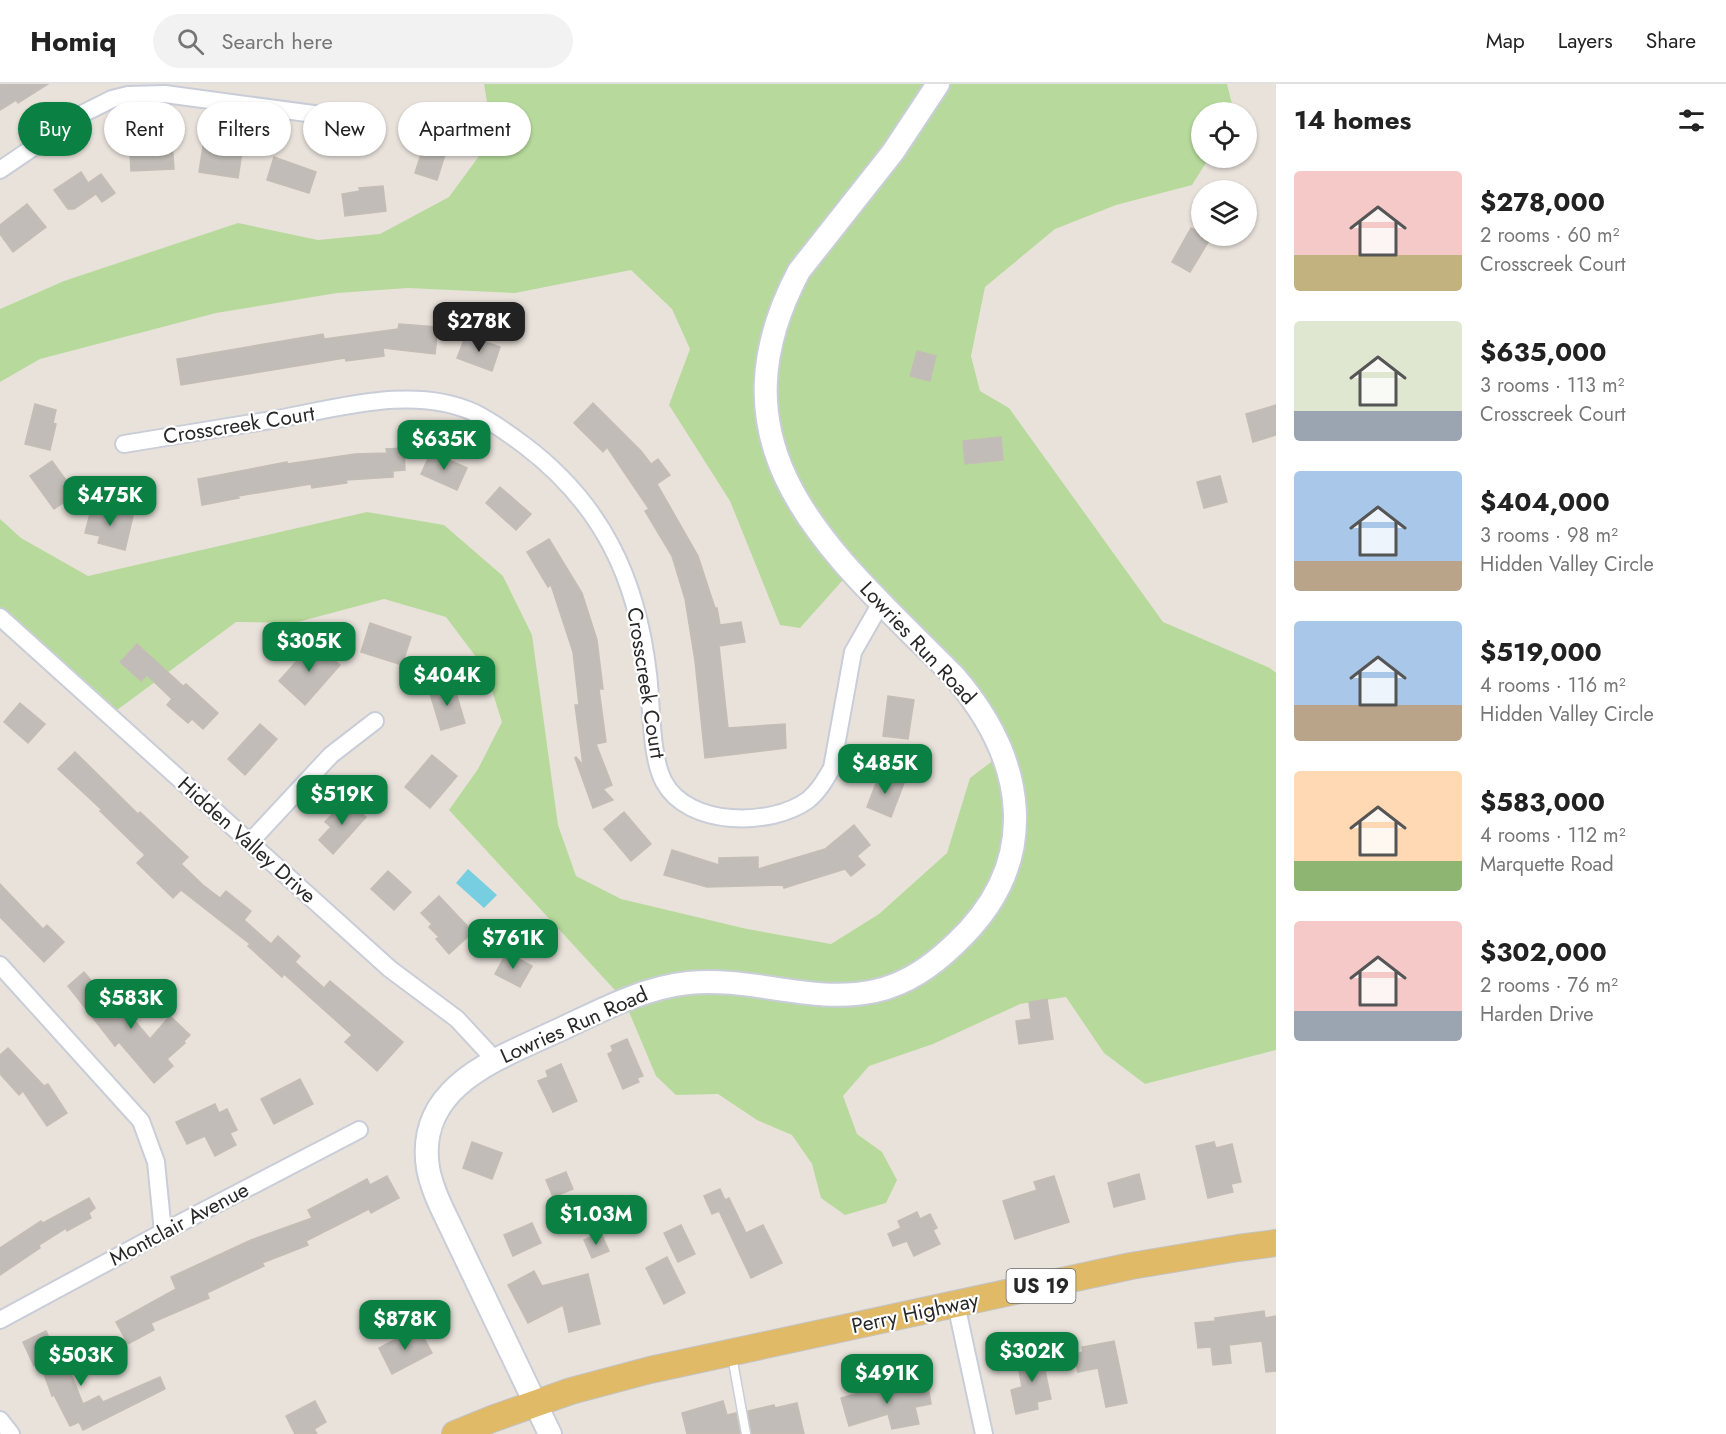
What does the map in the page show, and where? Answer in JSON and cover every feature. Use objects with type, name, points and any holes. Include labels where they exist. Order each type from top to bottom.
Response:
[{"type":"main road","name":"Perry Highway","points":[[455,1434],[535,1403],[610,1380],[1142,1264],[1276,1243]]},
{"type":"street","name":"Lowries Run Road","points":[[550,1434],[443,1211],[428,1169],[428,1136],[441,1104],[464,1079],[495,1060],[624,1000],[644,993],[677,985],[729,982],[833,995],[855,994],[884,988],[911,978],[953,946],[980,919],[1000,887],[1011,853],[1015,817],[1012,784],[1009,769],[996,737],[968,692],[851,572],[817,531],[789,488],[779,464],[768,421],[765,385],[772,337],[779,313],[799,271],[893,152],[938,84]]},
{"type":"street","points":[[0,170],[84,113],[112,99],[128,95],[165,94],[303,113]]},
{"type":"street","name":"Crosscreek Court","points":[[124,444],[392,401],[437,402],[456,406],[491,422],[532,451],[570,485],[585,503],[609,541],[628,582],[642,630],[659,769],[673,795],[684,805],[698,812],[715,816],[735,818],[774,814],[793,808],[809,799],[823,785],[832,768],[853,652],[881,603]]},
{"type":"street","name":"Hidden Valley Drive","points":[[0,617],[390,969],[457,1019],[495,1060]]},
{"type":"street","points":[[250,842],[331,755],[375,721]]},
{"type":"street","points":[[0,965],[141,1121],[156,1162],[163,1232]]},
{"type":"street","name":"Montclair Avenue","points":[[0,1320],[359,1130]]},
{"type":"street","points":[[956,1304],[984,1434]]},
{"type":"street","points":[[0,1420],[12,1434]]},
{"type":"lane","points":[[731,1353],[746,1434]]},
{"type":"green space","points":[[484,84],[1227,84],[1232,102],[1191,102],[1191,168],[1203,168],[1195,180],[1191,180],[1191,185],[1116,205],[1055,229],[985,287],[971,356],[980,391],[1009,408],[1163,622],[1270,668],[1276,673],[1276,1050],[1145,1084],[1104,1053],[1066,997],[1020,1004],[933,1044],[869,1066],[843,1096],[857,1134],[882,1152],[897,1180],[886,1203],[845,1215],[821,1198],[812,1164],[792,1135],[757,1120],[718,1094],[676,1095],[656,1076],[624,1000],[449,810],[478,769],[502,722],[485,669],[446,617],[384,599],[294,623],[236,622],[109,716],[0,617],[0,519],[21,538],[88,576],[367,512],[444,525],[503,576],[532,635],[558,825],[576,876],[621,899],[747,929],[831,944],[879,914],[947,853],[970,778],[1003,753],[996,737],[850,572],[800,628],[780,625],[730,501],[669,405],[690,349],[672,309],[631,270],[515,293],[408,288],[337,293],[216,313],[40,359],[0,382],[0,309],[64,281],[238,223],[318,240],[380,234],[449,197],[479,156],[531,156],[531,102],[487,102]]},
{"type":"water","points":[[468,869],[497,895],[484,908],[456,883]]},
{"type":"building","points":[[0,84],[48,84],[18,103],[16,100],[0,110]]},
{"type":"building","points":[[130,156],[173,156],[174,169],[131,171]]},
{"type":"building","points":[[201,156],[241,156],[238,178],[199,172]]},
{"type":"building","points":[[420,156],[445,156],[437,180],[415,173]]},
{"type":"building","points":[[274,157],[316,172],[309,193],[267,180]]},
{"type":"building","points":[[81,172],[88,183],[101,174],[115,193],[102,202],[96,194],[74,209],[68,209],[54,190]]},
{"type":"building","points":[[383,186],[386,211],[345,216],[342,194],[360,191],[359,188]]},
{"type":"building","points":[[27,204],[46,227],[13,252],[0,234],[0,225]]},
{"type":"building","points":[[1191,228],[1191,246],[1206,246],[1190,272],[1172,262]]},
{"type":"building","points":[[399,324],[438,327],[435,354],[383,348],[384,356],[346,361],[345,358],[181,385],[177,359],[323,334],[324,339],[398,329]]},
{"type":"building","points":[[466,335],[500,347],[492,371],[457,358]]},
{"type":"building","points":[[917,351],[936,356],[930,381],[910,376]]},
{"type":"building","points":[[593,403],[651,464],[658,459],[670,475],[657,484],[698,556],[715,608],[717,608],[720,625],[741,622],[745,642],[719,646],[728,728],[785,724],[786,748],[705,758],[695,661],[685,599],[672,556],[645,511],[649,509],[607,447],[603,452],[574,423]]},
{"type":"building","points":[[35,404],[56,410],[53,423],[56,424],[50,450],[25,444]]},
{"type":"building","points":[[1276,405],[1276,435],[1253,442],[1246,414]]},
{"type":"building","points":[[1001,437],[1003,460],[965,464],[963,441]]},
{"type":"building","points":[[404,448],[405,470],[393,471],[393,477],[346,480],[347,483],[312,488],[311,484],[238,496],[239,498],[202,505],[198,479],[287,462],[287,464],[355,454],[387,453],[386,449]]},
{"type":"building","points":[[431,452],[467,468],[457,490],[421,474]]},
{"type":"building","points":[[52,461],[76,494],[54,509],[30,476]]},
{"type":"building","points":[[1220,476],[1227,502],[1204,508],[1197,482]]},
{"type":"building","points":[[500,487],[531,514],[516,530],[486,503]]},
{"type":"building","points":[[92,506],[133,516],[125,550],[98,543],[100,536],[85,533]]},
{"type":"building","points":[[549,539],[582,593],[597,640],[603,689],[599,689],[606,742],[596,744],[612,785],[603,789],[613,800],[593,808],[575,758],[583,765],[575,705],[579,705],[573,652],[551,585],[548,587],[527,552]]},
{"type":"building","points":[[370,623],[411,637],[402,665],[361,652]]},
{"type":"building","points":[[314,642],[340,665],[305,705],[279,681]]},
{"type":"building","points":[[137,644],[183,686],[186,684],[218,713],[203,729],[192,719],[188,723],[167,705],[172,699],[147,675],[141,681],[120,662]]},
{"type":"building","points":[[453,683],[465,723],[441,730],[429,690]]},
{"type":"building","points":[[888,696],[914,700],[908,739],[883,736]]},
{"type":"building","points":[[20,703],[45,724],[28,743],[4,722]]},
{"type":"building","points":[[260,724],[277,739],[245,775],[228,759]]},
{"type":"building","points":[[75,752],[138,814],[140,812],[188,857],[181,864],[203,885],[220,898],[226,891],[251,911],[244,920],[271,944],[278,936],[300,956],[295,962],[324,988],[330,981],[403,1042],[377,1071],[345,1042],[352,1035],[284,974],[282,977],[248,946],[250,944],[181,890],[173,898],[137,863],[145,855],[58,769]]},
{"type":"building","points":[[432,755],[457,776],[430,808],[405,787]]},
{"type":"building","points":[[880,773],[904,783],[891,817],[867,807]]},
{"type":"building","points":[[346,799],[366,817],[333,854],[319,840],[331,827],[325,822]]},
{"type":"building","points":[[624,812],[651,844],[631,861],[604,829]]},
{"type":"building","points":[[854,825],[870,845],[857,856],[865,865],[851,876],[845,869],[784,888],[783,885],[707,887],[664,875],[672,850],[719,865],[719,858],[758,857],[758,869],[825,849]]},
{"type":"building","points":[[388,871],[411,892],[394,910],[371,889]]},
{"type":"building","points":[[0,884],[43,929],[47,925],[64,942],[44,962],[0,917]]},
{"type":"building","points":[[439,896],[473,932],[449,954],[436,939],[439,937],[429,927],[432,924],[421,913]]},
{"type":"building","points":[[507,952],[532,966],[520,987],[495,974]]},
{"type":"building","points":[[84,972],[115,1009],[121,1004],[150,1039],[170,1016],[190,1035],[184,1041],[185,1043],[167,1059],[173,1066],[154,1083],[119,1042],[115,1046],[68,986]]},
{"type":"building","points":[[1047,999],[1053,1039],[1019,1044],[1016,1021],[1031,1019],[1029,1002]]},
{"type":"building","points":[[627,1039],[643,1076],[637,1078],[639,1082],[623,1089],[608,1054],[613,1051],[611,1046]]},
{"type":"building","points":[[8,1048],[44,1086],[48,1084],[67,1113],[47,1126],[23,1091],[19,1095],[0,1074],[0,1055]]},
{"type":"building","points":[[561,1064],[577,1101],[553,1112],[538,1081],[548,1077],[546,1071]]},
{"type":"building","points":[[300,1079],[313,1104],[274,1124],[261,1099]]},
{"type":"building","points":[[215,1104],[219,1113],[227,1109],[237,1130],[230,1133],[236,1145],[215,1156],[205,1136],[187,1144],[176,1122]]},
{"type":"building","points":[[472,1142],[502,1153],[492,1179],[463,1168]]},
{"type":"building","points":[[1214,1142],[1216,1148],[1232,1144],[1241,1182],[1231,1184],[1233,1192],[1208,1198],[1196,1146]]},
{"type":"building","points":[[566,1172],[573,1189],[553,1197],[546,1180]]},
{"type":"building","points":[[1139,1174],[1145,1199],[1114,1207],[1108,1183]]},
{"type":"building","points":[[387,1176],[399,1198],[371,1213],[369,1209],[306,1241],[308,1245],[262,1263],[264,1266],[207,1293],[209,1298],[151,1323],[154,1330],[128,1344],[116,1322],[176,1289],[171,1277],[251,1240],[312,1218],[308,1210],[367,1179],[370,1185]]},
{"type":"building","points":[[1054,1176],[1069,1222],[1015,1239],[1003,1201],[1037,1190],[1034,1182]]},
{"type":"building","points":[[720,1189],[725,1200],[729,1198],[746,1233],[763,1225],[782,1263],[751,1278],[719,1211],[712,1214],[704,1196]]},
{"type":"building","points":[[89,1198],[95,1208],[89,1213],[91,1218],[67,1231],[66,1228],[39,1245],[40,1248],[0,1275],[0,1248],[41,1221],[43,1223]]},
{"type":"building","points":[[917,1212],[920,1219],[930,1214],[937,1228],[933,1230],[940,1244],[914,1256],[907,1241],[893,1246],[888,1234],[901,1228],[898,1221]]},
{"type":"building","points":[[532,1223],[541,1243],[513,1256],[504,1235]]},
{"type":"building","points":[[681,1225],[695,1254],[678,1262],[664,1233]]},
{"type":"building","points":[[601,1233],[609,1251],[592,1258],[584,1240]]},
{"type":"building","points":[[667,1257],[685,1293],[664,1304],[646,1268]]},
{"type":"building","points":[[534,1271],[542,1286],[588,1274],[600,1324],[569,1332],[563,1305],[528,1323],[508,1285]]},
{"type":"building","points":[[1264,1311],[1265,1318],[1276,1316],[1276,1371],[1266,1372],[1262,1341],[1229,1345],[1231,1363],[1213,1365],[1211,1347],[1198,1348],[1195,1323]]},
{"type":"building","points":[[418,1327],[432,1353],[392,1374],[379,1348]]},
{"type":"building","points":[[46,1331],[62,1365],[67,1364],[83,1404],[99,1396],[103,1402],[160,1377],[165,1389],[83,1430],[79,1422],[70,1426],[54,1395],[52,1396],[40,1363],[34,1366],[23,1342]]},
{"type":"building","points":[[1114,1341],[1127,1403],[1106,1407],[1098,1368],[1078,1372],[1074,1354],[1083,1352],[1082,1347]]},
{"type":"building","points":[[1049,1353],[1053,1369],[1045,1371],[1051,1399],[1037,1402],[1038,1409],[1016,1414],[1011,1390],[1022,1387],[1017,1360]]},
{"type":"building","points":[[908,1383],[910,1390],[928,1386],[931,1404],[915,1407],[919,1424],[892,1429],[888,1414],[849,1426],[841,1398]]},
{"type":"building","points":[[315,1401],[326,1422],[314,1429],[317,1434],[295,1434],[286,1416]]},
{"type":"building","points":[[723,1401],[727,1415],[736,1413],[740,1434],[687,1434],[682,1413]]},
{"type":"building","points":[[797,1403],[804,1434],[752,1434],[748,1411]]}]
